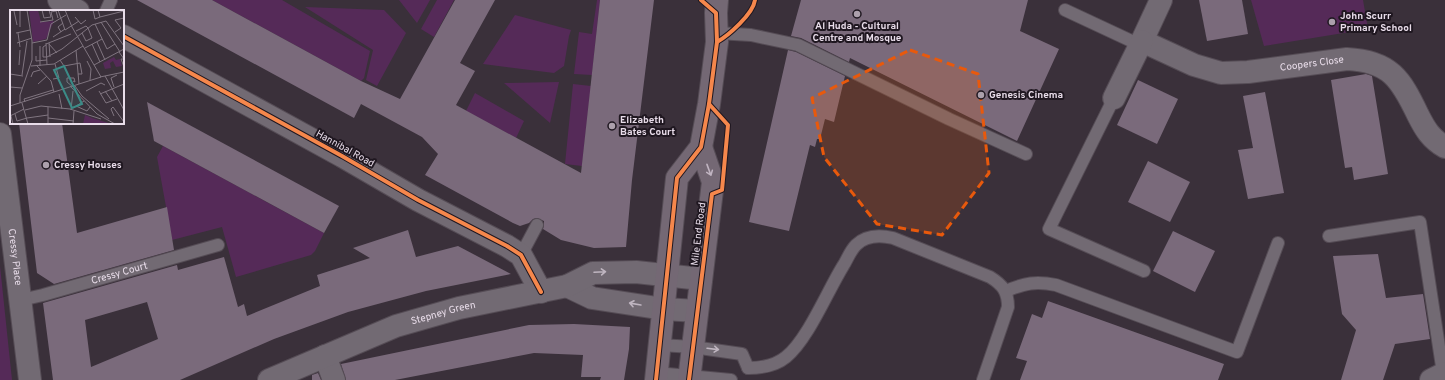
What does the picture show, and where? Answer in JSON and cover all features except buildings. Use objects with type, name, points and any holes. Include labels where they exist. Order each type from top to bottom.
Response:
[{"type":"highway","name":"Mile End Road","points":[[690,378],[713,182],[701,147],[717,33],[717,0]]},
{"type":"highway","name":"Mile End Road","points":[[656,377],[677,178],[701,147]]},
{"type":"street","points":[[59,0],[76,10]]},
{"type":"street","points":[[1114,98],[1161,0]]},
{"type":"street","name":"Hannibal Road","points":[[124,37],[342,156],[418,200],[508,246],[521,255],[541,292]]},
{"type":"street","name":"Coopers Close","points":[[1141,43],[1194,65],[1221,73],[1248,72],[1347,59],[1363,60],[1381,66],[1395,75],[1406,90],[1427,132],[1436,142],[1445,147]]},
{"type":"street","name":"Cressy Place","points":[[0,134],[3,174],[21,300],[30,380]]},
{"type":"street","name":"Stepney Green","points":[[269,380],[396,326],[459,308],[567,286],[593,273],[620,272],[701,279]]},
{"type":"street","points":[[567,286],[592,298],[664,309],[697,311]]},
{"type":"street","points":[[325,356],[334,380]]},
{"type":"lane","points":[[106,10],[111,0]]},
{"type":"lane","points":[[1065,10],[1141,43]]},
{"type":"lane","points":[[717,33],[750,35],[798,45],[949,119],[1026,154]]},
{"type":"lane","points":[[1114,98],[1049,228],[1144,271]]},
{"type":"lane","points":[[1330,236],[1420,222],[1440,376]]},
{"type":"lane","points":[[521,255],[537,225]]},
{"type":"lane","points":[[748,368],[761,368],[777,363],[785,358],[809,328],[856,245],[874,236],[883,236],[893,238],[982,274],[998,282],[1006,291],[1008,307],[983,380]]},
{"type":"lane","points":[[1006,291],[1023,284],[1042,283],[1056,285],[1237,352],[1278,243]]},
{"type":"lane","name":"Cressy Court","points":[[21,300],[218,245]]},
{"type":"lane","points":[[660,345],[693,347],[742,354],[748,368]]},
{"type":"lane","points":[[739,380],[748,368]]},
{"type":"lane","points":[[656,377],[731,380]]},
{"type":"highlighted area","points":[[910,50],[978,74],[989,173],[942,235],[877,224],[824,157],[812,98]]},
{"type":"shaded area","points":[[212,0],[282,0],[370,51],[364,78],[361,81]]},
{"type":"shaded area","points":[[399,0],[430,0],[417,23]]},
{"type":"shaded area","points":[[437,0],[454,0],[434,37],[421,29]]},
{"type":"shaded area","points":[[597,0],[600,0],[592,75],[574,74],[579,32],[592,34]]},
{"type":"shaded area","name":"John Scurr Primary School","points":[[1251,0],[1363,0],[1368,29],[1264,46]]},
{"type":"shaded area","points":[[305,7],[384,10],[406,33],[377,86],[366,80],[373,50]]},
{"type":"shaded area","points":[[515,15],[571,30],[564,66],[554,73],[483,64]]},
{"type":"shaded area","points":[[559,82],[550,123],[504,83]]},
{"type":"shaded area","points":[[573,84],[591,86],[582,166],[565,164]]},
{"type":"shaded area","points":[[475,93],[524,121],[516,138],[466,111]]},
{"type":"shaded area","points":[[163,146],[324,233],[315,251],[311,255],[236,277],[222,227],[172,240],[157,157]]},
{"type":"shaded area","points":[[0,266],[12,380],[0,380]]},
{"type":"cycle path","points":[[656,380],[677,178],[701,147],[709,104],[717,42],[716,13],[701,0]]},
{"type":"cycle path","points":[[717,42],[745,18],[755,0]]},
{"type":"cycle path","points":[[124,37],[342,156],[418,200],[507,246],[521,255],[541,292]]},
{"type":"cycle path","points":[[689,380],[712,194],[722,190],[728,125],[709,104]]},
{"type":"place","name":"Al Huda - Cultural Centre and Mosque","points":[[857,14]]},
{"type":"place","name":"John Scurr Primary School","points":[[1332,22]]},
{"type":"place","name":"Genesis Cinema","points":[[981,95]]},
{"type":"place","name":"Elizabeth Bates Court","points":[[612,126]]},
{"type":"place","name":"Cressy Houses","points":[[46,165]]}]
